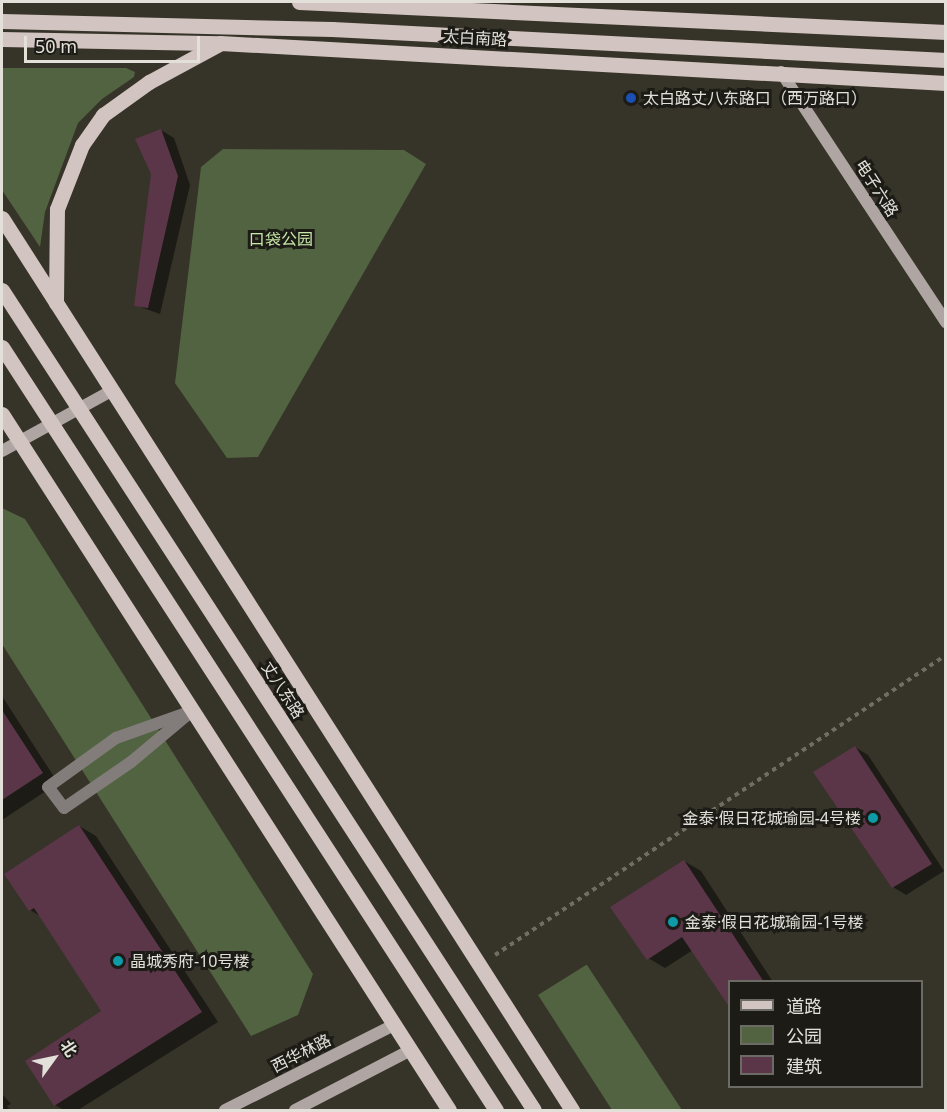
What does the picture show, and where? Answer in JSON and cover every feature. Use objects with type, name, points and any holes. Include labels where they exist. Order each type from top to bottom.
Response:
[{"type":"main road","name":"太白南路","points":[[299,2],[945,32]]},
{"type":"main road","name":"太白南路","points":[[2,21],[332,29],[945,60]]},
{"type":"main road","name":"太白南路","points":[[2,39],[220,43],[781,72],[945,83]]},
{"type":"main road","points":[[56,303],[57,209],[82,145],[103,116],[149,82],[220,43]]},
{"type":"main road","points":[[2,218],[111,392],[572,1110]]},
{"type":"main road","name":"丈八东路","points":[[2,290],[534,1110]]},
{"type":"main road","points":[[2,347],[496,1110]]},
{"type":"main road","points":[[2,414],[392,1026],[449,1110]]},
{"type":"street","name":"电子六路","points":[[781,72],[945,322]]},
{"type":"street","points":[[2,451],[111,392]]},
{"type":"street","points":[[192,711],[131,762],[64,808],[48,787],[116,738],[192,711]]},
{"type":"street","name":"西华林路","points":[[225,1110],[392,1026]]},
{"type":"street","points":[[295,1110],[409,1051]]},
{"type":"path","points":[[479,966],[945,655]]},
{"type":"green space","points":[[2,68],[126,68],[135,72],[134,77],[102,99],[78,123],[45,212],[40,247],[2,190]]},
{"type":"green space","name":"口袋公园","points":[[223,149],[404,150],[426,164],[258,457],[227,458],[175,383],[201,167]]},
{"type":"green space","points":[[2,508],[25,519],[313,974],[298,1015],[251,1036],[2,644]]},
{"type":"green space","points":[[586,965],[682,1110],[612,1110],[538,995]]},
{"type":"building","points":[[161,129],[178,176],[148,308],[134,306],[151,174],[135,139]]},
{"type":"building","points":[[2,710],[43,773],[2,800]]},
{"type":"building","name":"金泰·假日花城瑜园-4号楼","points":[[855,746],[932,864],[892,888],[813,772]]},
{"type":"building","name":"晶城秀府-10号楼","points":[[79,825],[202,1012],[54,1106],[25,1061],[101,1011],[34,908],[29,911],[4,874]]},
{"type":"building","name":"金泰·假日花城瑜园-1号楼","points":[[684,860],[763,980],[728,980],[728,1005],[682,937],[647,960],[610,907]]},
{"type":"place","name":"太白路丈八东路口（西万路口）","points":[[631,98]]},
{"type":"place","name":"金泰·假日花城瑜园-4号楼","points":[[873,818]]},
{"type":"place","name":"金泰·假日花城瑜园-1号楼","points":[[673,922]]},
{"type":"place","name":"晶城秀府-10号楼","points":[[118,961]]}]
